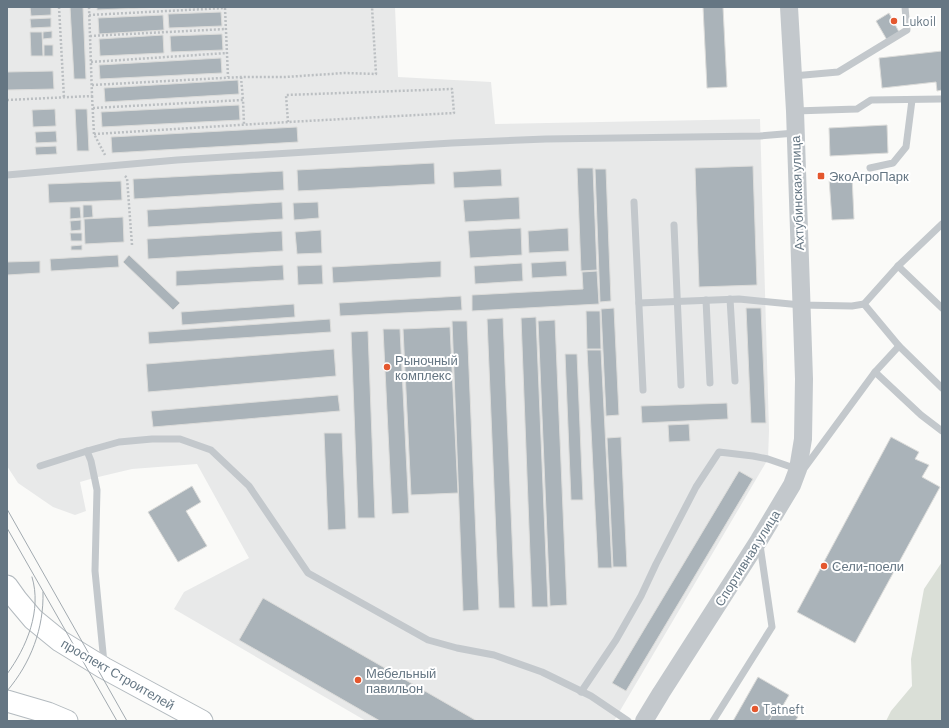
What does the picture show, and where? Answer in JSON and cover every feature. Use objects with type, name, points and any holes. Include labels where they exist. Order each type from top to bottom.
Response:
[{"type":"main road","name":"проспект Строителей","points":[[7,586],[33,619],[50,634],[104,668],[202,721]]},
{"type":"main road","points":[[7,701],[48,713],[67,721]]},
{"type":"street","name":"Ахтубинская улица","points":[[789,7],[795,111],[804,379]]},
{"type":"street","name":"Спортивная улица","points":[[644,721],[759,540],[795,477],[803,439],[804,379]]},
{"type":"lane","points":[[792,76],[838,72],[907,30],[905,7]]},
{"type":"lane","points":[[795,111],[857,109],[871,100],[941,99]]},
{"type":"lane","points":[[870,168],[893,163],[906,147],[912,100]]},
{"type":"lane","points":[[7,176],[170,160],[452,143],[546,139],[760,136],[795,133]]},
{"type":"lane","points":[[634,202],[643,390]]},
{"type":"lane","points":[[639,303],[730,299],[801,305],[852,306],[864,304],[898,266],[942,224]]},
{"type":"lane","points":[[674,225],[681,385]]},
{"type":"lane","points":[[898,266],[942,308]]},
{"type":"lane","points":[[730,299],[735,381]]},
{"type":"lane","points":[[706,300],[710,383]]},
{"type":"lane","points":[[864,304],[899,346],[942,388]]},
{"type":"lane","points":[[581,692],[616,640],[641,596],[696,487],[719,452],[768,459],[795,477],[875,372],[899,346]]},
{"type":"lane","points":[[875,372],[921,415],[942,431]]},
{"type":"lane","points":[[40,466],[120,442],[152,438],[180,438],[211,450],[249,486],[308,573],[428,640],[457,648],[494,655],[542,672],[591,696],[628,721]]},
{"type":"lane","points":[[87,451],[97,490],[95,571],[104,668]]},
{"type":"lane","points":[[713,721],[772,627],[759,540]]},
{"type":"path","points":[[59,7],[64,98]]},
{"type":"path","points":[[7,100],[92,96],[89,7]]},
{"type":"path","points":[[89,15],[224,7],[228,77]]},
{"type":"path","points":[[92,85],[241,76],[285,76],[345,73],[376,74],[372,7]]},
{"type":"path","points":[[90,36],[226,29]]},
{"type":"path","points":[[91,62],[227,53]]},
{"type":"path","points":[[241,76],[244,124]]},
{"type":"path","points":[[94,134],[244,124],[288,122],[454,113],[452,89],[286,95],[288,122]]},
{"type":"path","points":[[93,108],[243,100]]},
{"type":"shaded area","name":"Рыночный комплекс","points":[[7,7],[395,7],[398,77],[491,82],[495,124],[760,119],[769,431],[768,459],[614,721],[366,721],[174,609],[184,592],[249,558],[197,464],[132,469],[80,482],[86,511],[75,515],[53,507],[18,483],[7,466]]},
{"type":"shaded area","points":[[942,562],[942,721],[886,721],[891,711],[912,686],[911,659],[924,589]]},
{"type":"building","points":[[30,7],[51,7],[51,15],[31,16]]},
{"type":"building","points":[[70,7],[83,7],[86,79],[74,79]]},
{"type":"building","points":[[97,7],[160,7],[97,10]]},
{"type":"building","points":[[703,7],[723,7],[727,87],[707,88]]},
{"type":"building","points":[[221,12],[222,26],[169,28],[168,14]]},
{"type":"building","points":[[889,13],[899,32],[887,40],[876,21]]},
{"type":"building","points":[[163,15],[164,30],[99,34],[98,18]]},
{"type":"building","points":[[51,18],[51,27],[31,28],[30,19]]},
{"type":"building","points":[[52,31],[52,38],[43,39],[43,32]]},
{"type":"building","points":[[30,32],[42,32],[43,56],[31,56]]},
{"type":"building","points":[[222,34],[223,50],[171,52],[170,36]]},
{"type":"building","points":[[163,35],[164,53],[100,56],[99,39]]},
{"type":"building","points":[[44,45],[53,45],[53,56],[44,56]]},
{"type":"building","points":[[942,51],[942,90],[937,91],[936,82],[882,88],[879,58]]},
{"type":"building","points":[[221,58],[222,73],[100,79],[99,65]]},
{"type":"building","points":[[53,71],[54,89],[7,90],[7,72]]},
{"type":"building","points":[[238,80],[239,94],[105,102],[104,88]]},
{"type":"building","points":[[239,105],[240,120],[102,127],[101,112]]},
{"type":"building","points":[[55,109],[56,126],[33,127],[32,110]]},
{"type":"building","points":[[75,109],[87,109],[89,151],[77,151]]},
{"type":"building","points":[[887,125],[888,153],[830,156],[829,128]]},
{"type":"building","points":[[297,127],[298,142],[112,153],[111,137]]},
{"type":"building","points":[[56,131],[57,142],[36,143],[35,132]]},
{"type":"building","points":[[56,146],[57,154],[36,155],[35,147]]},
{"type":"building","points":[[434,163],[435,184],[298,191],[297,170]]},
{"type":"building","points":[[753,166],[757,285],[699,287],[695,168]]},
{"type":"building","points":[[577,168],[593,168],[597,270],[581,271]]},
{"type":"building","points":[[501,169],[502,186],[454,188],[453,172]]},
{"type":"building","points":[[595,169],[606,169],[611,301],[600,302]]},
{"type":"building","points":[[283,171],[284,190],[134,199],[133,179]]},
{"type":"building","points":[[852,176],[854,219],[832,220],[829,178]]},
{"type":"building","points":[[121,181],[122,200],[49,203],[48,184]]},
{"type":"building","points":[[519,197],[520,219],[465,222],[463,200]]},
{"type":"building","points":[[282,202],[283,219],[148,227],[147,210]]},
{"type":"building","points":[[318,202],[319,218],[294,220],[293,203]]},
{"type":"building","points":[[83,205],[92,205],[93,217],[83,218]]},
{"type":"building","points":[[70,207],[80,207],[81,218],[70,219]]},
{"type":"building","points":[[123,217],[124,242],[85,244],[84,219]]},
{"type":"building","points":[[81,220],[81,230],[71,231],[70,221]]},
{"type":"building","points":[[521,228],[522,255],[470,258],[468,231]]},
{"type":"building","points":[[568,228],[569,251],[529,253],[528,231]]},
{"type":"building","points":[[321,230],[322,253],[297,254],[295,232]]},
{"type":"building","points":[[282,231],[283,251],[148,259],[147,239]]},
{"type":"building","points":[[70,233],[82,233],[82,241],[71,241]]},
{"type":"building","points":[[82,245],[82,250],[71,250],[71,246]]},
{"type":"building","points":[[118,255],[119,267],[51,271],[50,259]]},
{"type":"building","points":[[129,255],[180,303],[173,310],[123,262]]},
{"type":"building","points":[[40,261],[40,273],[7,275],[7,262]]},
{"type":"building","points":[[441,261],[441,277],[333,283],[332,267]]},
{"type":"building","points":[[566,261],[567,276],[532,278],[531,263]]},
{"type":"building","points":[[522,263],[523,281],[475,284],[474,266]]},
{"type":"building","points":[[283,265],[284,280],[176,286],[176,271]]},
{"type":"building","points":[[322,265],[323,284],[298,285],[297,266]]},
{"type":"building","points":[[597,271],[599,304],[472,311],[472,295],[583,289],[582,272]]},
{"type":"building","points":[[461,296],[462,310],[340,316],[339,303]]},
{"type":"building","points":[[294,304],[295,317],[182,325],[181,312]]},
{"type":"building","points":[[614,308],[619,415],[606,416],[601,309]]},
{"type":"building","points":[[746,308],[761,308],[766,423],[751,423]]},
{"type":"building","points":[[586,311],[600,311],[601,349],[587,349]]},
{"type":"building","points":[[536,317],[548,607],[532,607],[521,318]]},
{"type":"building","points":[[503,318],[515,608],[499,608],[487,319]]},
{"type":"building","points":[[330,319],[331,332],[149,344],[148,332]]},
{"type":"building","points":[[555,320],[567,605],[550,606],[538,321]]},
{"type":"building","points":[[452,321],[467,321],[479,610],[463,611]]},
{"type":"building","points":[[450,327],[458,493],[411,495],[403,329]]},
{"type":"building","points":[[383,329],[400,329],[409,513],[392,514]]},
{"type":"building","points":[[368,331],[375,518],[358,518],[351,332]]},
{"type":"building","points":[[334,349],[336,376],[148,392],[146,364]]},
{"type":"building","points":[[587,350],[601,350],[612,568],[598,568]]},
{"type":"building","points":[[565,354],[577,354],[583,500],[571,500]]},
{"type":"building","points":[[338,395],[340,411],[153,427],[151,411]]},
{"type":"building","points":[[727,403],[728,419],[642,423],[641,406]]},
{"type":"building","points":[[689,424],[690,441],[669,442],[668,425]]},
{"type":"building","points":[[324,433],[342,433],[346,529],[328,530]]},
{"type":"building","points":[[621,437],[627,567],[613,567],[607,438]]},
{"type":"building","points":[[891,437],[919,452],[915,459],[929,465],[922,477],[940,487],[855,643],[797,612]]},
{"type":"building","points":[[739,471],[753,479],[626,691],[612,683]]},
{"type":"building","points":[[192,486],[201,502],[186,511],[207,546],[178,562],[148,512]]},
{"type":"building","name":"Мебельный павильон","points":[[263,598],[477,721],[380,721],[239,640]]},
{"type":"building","points":[[758,677],[789,695],[774,721],[733,721]]},
{"type":"building","points":[[778,705],[798,717],[795,721],[769,721]]},
{"type":"tram line","points":[[7,509],[127,721]]},
{"type":"tram line","points":[[7,528],[117,721]]},
{"type":"tram line","points":[[7,674],[21,652],[31,628],[35,602],[35,590],[32,577]]},
{"type":"tram line","points":[[7,691],[23,669],[34,644],[41,619],[43,592]]},
{"type":"place","name":"Lukoil","points":[[894,21]]},
{"type":"place","name":"ЭкоАгроПарк","points":[[821,176]]},
{"type":"place","name":"Рыночный комплекс","points":[[387,367]]},
{"type":"place","name":"Сели-поели","points":[[824,566]]},
{"type":"place","name":"Мебельный павильон","points":[[358,680]]},
{"type":"place","name":"Tatneft","points":[[755,709]]}]
